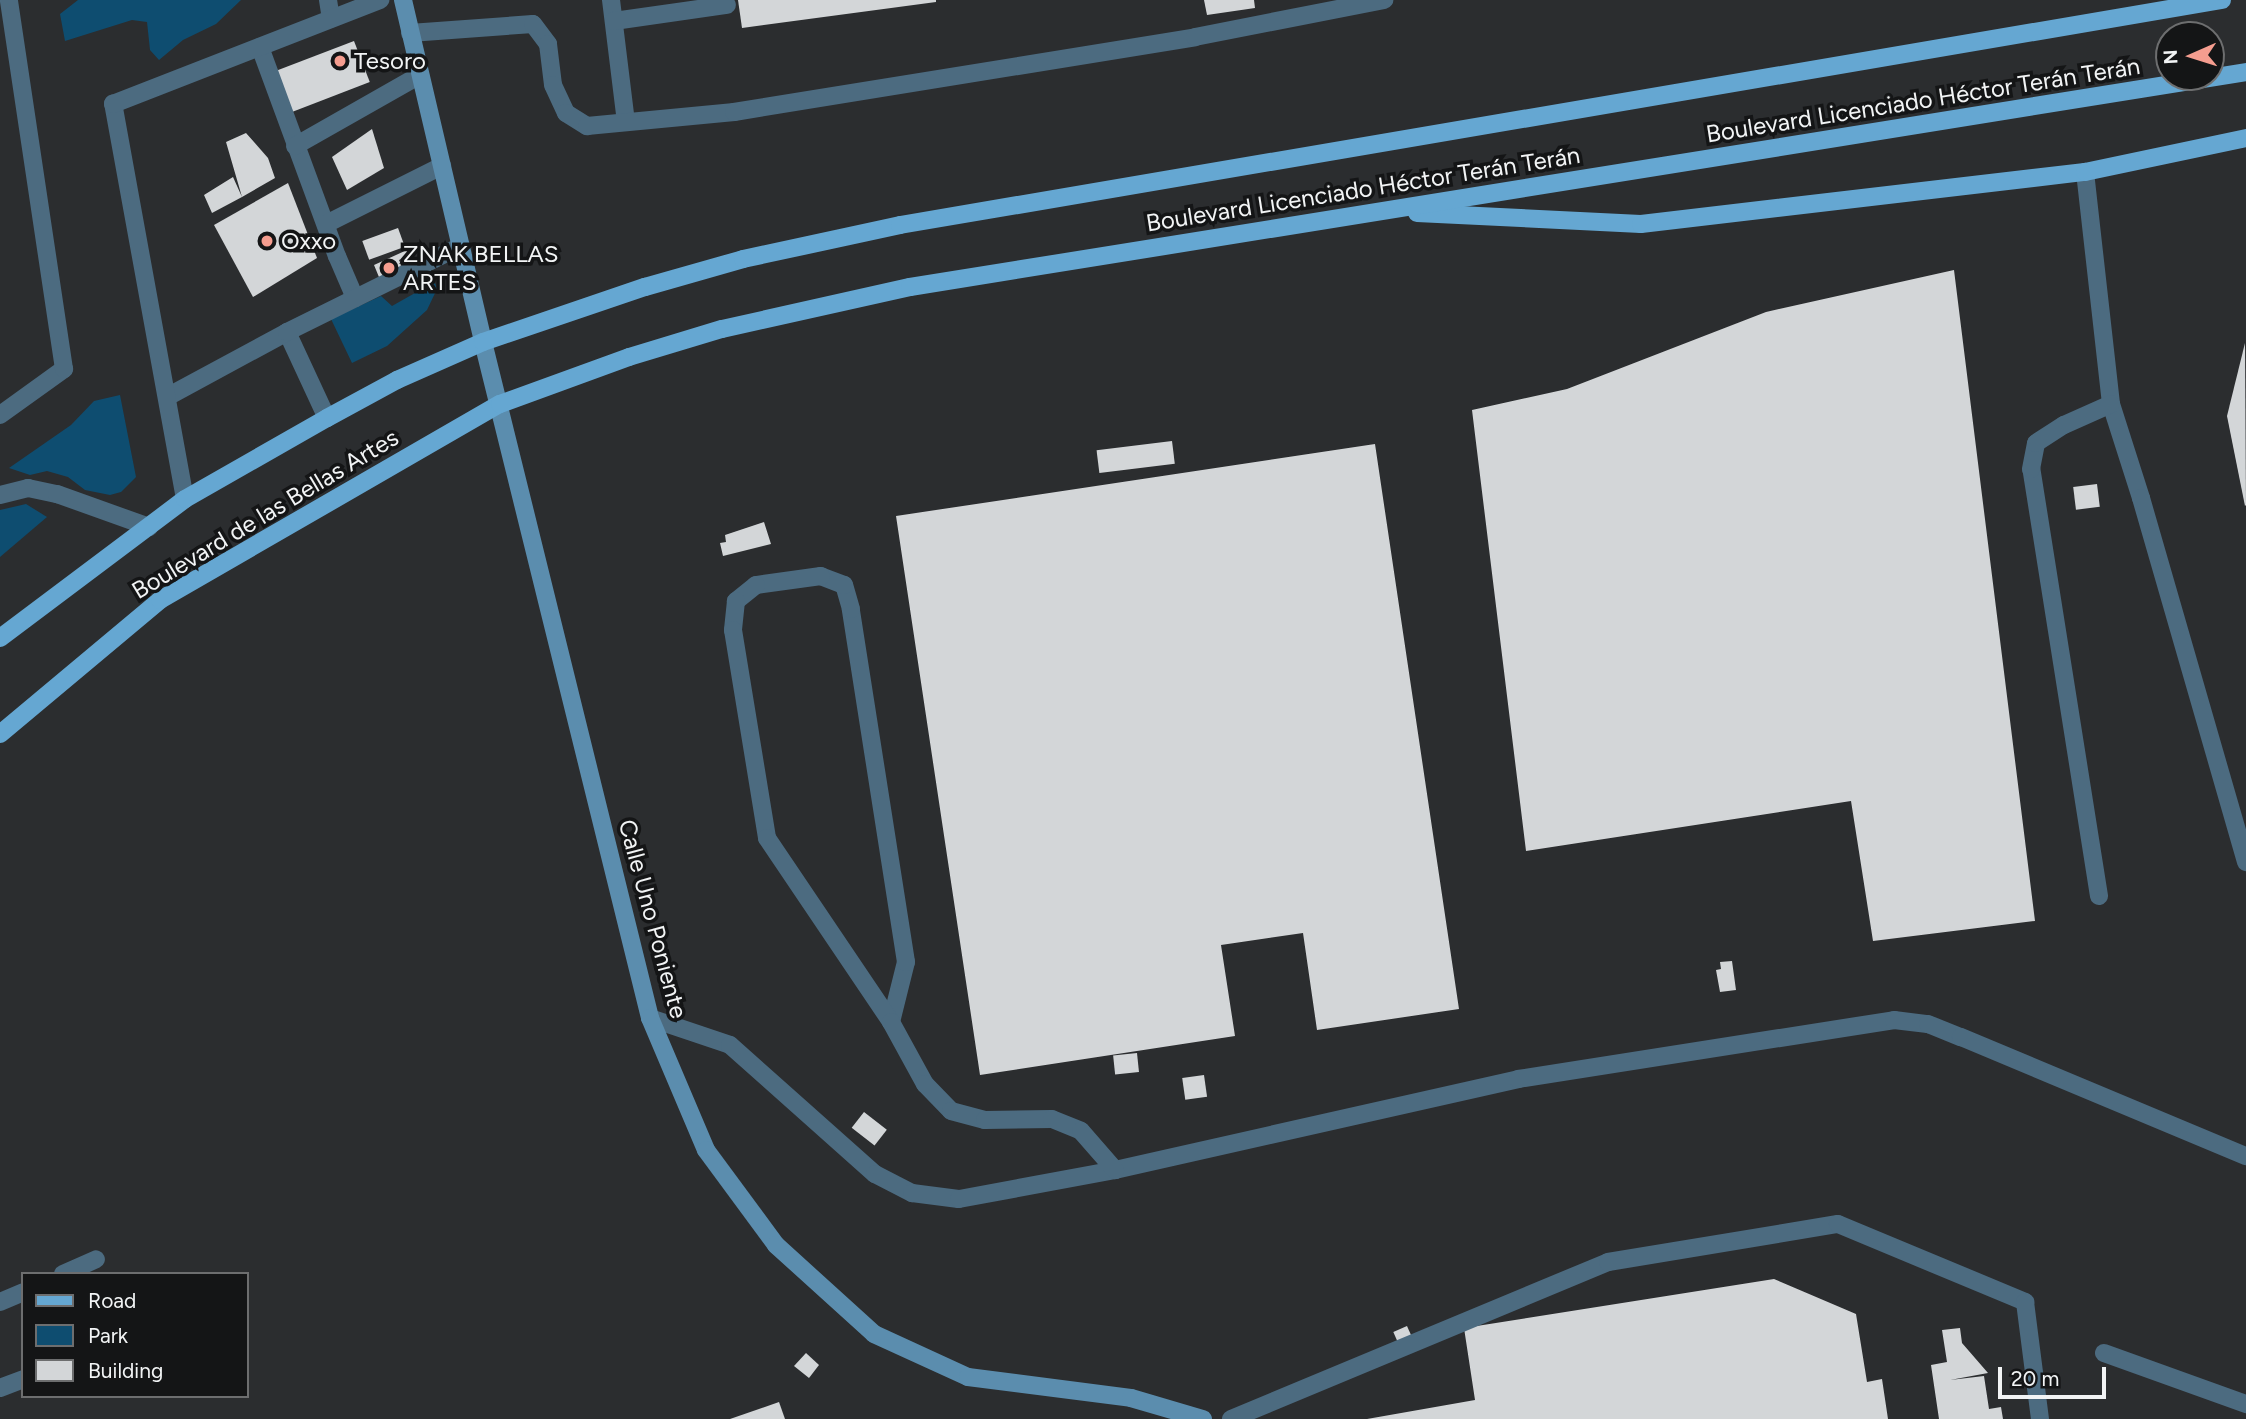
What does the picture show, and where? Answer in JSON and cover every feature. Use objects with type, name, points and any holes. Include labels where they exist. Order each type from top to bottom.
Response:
[{"type":"main road","name":"Calle Uno Poniente","points":[[403,0],[483,342],[650,1018],[706,1150],[776,1245],[874,1334],[968,1377],[1131,1398],[1203,1419]]},
{"type":"main road","name":"Boulevard Licenciado Héctor Terán Terán","points":[[483,342],[565,312],[743,259],[900,225],[2222,0]]},
{"type":"main road","name":"Boulevard Licenciado Héctor Terán Terán","points":[[500,404],[629,357],[708,333],[910,287],[2246,72]]},
{"type":"main road","points":[[1382,211],[1641,224],[2085,172],[2246,138]]},
{"type":"main road","name":"Boulevard de las Bellas Artes","points":[[0,638],[185,499],[397,380],[483,342]]},
{"type":"main road","name":"Boulevard de las Bellas Artes","points":[[0,734],[160,600],[500,404]]},
{"type":"lane","points":[[0,415],[64,369],[9,0]]},
{"type":"lane","points":[[328,0],[331,19]]},
{"type":"lane","points":[[185,499],[113,104],[380,0]]},
{"type":"lane","points":[[611,0],[626,122]]},
{"type":"lane","points":[[410,33],[533,24],[548,44],[553,85],[566,113],[587,126],[748,110],[1195,37],[1384,0]]},
{"type":"lane","points":[[614,21],[727,5]]},
{"type":"lane","points":[[260,47],[295,146],[355,298]]},
{"type":"lane","points":[[295,146],[420,75]]},
{"type":"lane","points":[[326,224],[442,166]]},
{"type":"lane","points":[[2085,172],[2111,404],[2141,498],[2246,862]]},
{"type":"lane","points":[[167,397],[287,331],[461,246]]},
{"type":"lane","points":[[287,331],[327,418]]},
{"type":"lane","points":[[2099,896],[2031,469],[2036,443],[2064,425],[2111,404]]},
{"type":"lane","points":[[0,495],[28,488],[57,494],[149,527]]},
{"type":"lane","points":[[891,1021],[906,962],[851,609],[844,586],[821,576],[756,585],[736,601],[733,630],[767,838],[891,1021],[925,1084],[951,1111],[985,1120],[1052,1119],[1081,1131],[1115,1170]]},
{"type":"lane","points":[[650,1018],[730,1045],[875,1174],[912,1193],[959,1199],[1115,1170],[1518,1079],[1894,1020],[1927,1024],[1961,1037],[2246,1156]]},
{"type":"lane","points":[[1231,1419],[1608,1262],[1838,1224],[2025,1302],[2040,1419]]},
{"type":"lane","points":[[68,1272],[96,1259]]},
{"type":"lane","points":[[0,1302],[21,1293]]},
{"type":"lane","points":[[2104,1353],[2246,1404]]},
{"type":"lane","points":[[0,1388],[21,1380]]},
{"type":"green space","points":[[78,0],[241,0],[216,24],[183,40],[159,60],[150,50],[147,22],[132,20],[65,41],[60,14]]},
{"type":"green space","points":[[432,274],[437,289],[427,310],[387,346],[352,363],[331,319],[381,296],[392,306],[415,293],[409,282]]},
{"type":"green space","points":[[120,395],[136,477],[121,492],[110,495],[85,490],[68,477],[47,471],[30,475],[9,468],[71,425],[94,401]]},
{"type":"green space","points":[[26,504],[47,517],[0,557],[0,510]]},
{"type":"building","points":[[738,0],[936,0],[936,2],[742,28]]},
{"type":"building","points":[[1204,0],[1254,0],[1255,8],[1207,15]]},
{"type":"building","name":"Tesoro","points":[[354,41],[370,82],[291,112],[276,71]]},
{"type":"building","name":"Tesoro","points":[[372,129],[384,168],[347,190],[332,157]]},
{"type":"building","points":[[246,133],[268,158],[275,178],[242,197],[226,142]]},
{"type":"building","points":[[233,177],[242,197],[212,213],[204,195]]},
{"type":"building","name":"Oxxo","points":[[288,183],[317,258],[253,297],[214,225]]},
{"type":"building","points":[[398,228],[405,247],[369,260],[362,241]]},
{"type":"building","name":"ZNAK BELLAS ARTES","points":[[407,250],[410,255],[399,260],[404,271],[381,282],[374,265]]},
{"type":"building","points":[[1954,270],[2035,921],[1873,941],[1851,801],[1526,851],[1472,410],[1567,389],[1766,312]]},
{"type":"building","points":[[2245,343],[2246,505],[2245,506],[2227,416]]},
{"type":"building","points":[[1172,441],[1175,464],[1099,473],[1097,450]]},
{"type":"building","points":[[1375,444],[1459,1009],[1317,1030],[1303,933],[1221,945],[1235,1036],[980,1075],[896,516]]},
{"type":"building","points":[[2097,484],[2100,507],[2076,510],[2073,487]]},
{"type":"building","points":[[764,522],[771,544],[723,556],[720,543],[726,542],[725,535]]},
{"type":"building","points":[[1732,961],[1736,990],[1720,992],[1716,970],[1721,969],[1720,962]]},
{"type":"building","points":[[1137,1053],[1139,1072],[1115,1074],[1113,1056]]},
{"type":"building","points":[[1204,1075],[1207,1097],[1185,1100],[1182,1078]]},
{"type":"building","points":[[864,1112],[887,1130],[875,1146],[852,1128]]},
{"type":"building","points":[[1774,1279],[1856,1314],[1867,1382],[1882,1379],[1888,1419],[1367,1419],[1475,1400],[1464,1328]]},
{"type":"building","points":[[1407,1326],[1412,1337],[1398,1343],[1393,1332]]},
{"type":"building","points":[[1960,1328],[1962,1343],[1988,1373],[1950,1380],[1984,1376],[1989,1409],[2001,1407],[2003,1419],[1939,1419],[1931,1365],[1947,1362],[1942,1330]]},
{"type":"building","points":[[806,1353],[819,1365],[809,1378],[794,1366]]},
{"type":"building","points":[[779,1402],[785,1419],[730,1419]]},
{"type":"place","name":"Tesoro","points":[[340,61]]},
{"type":"place","name":"Oxxo","points":[[267,241]]},
{"type":"place","name":"ZNAK BELLAS ARTES","points":[[389,268]]}]
